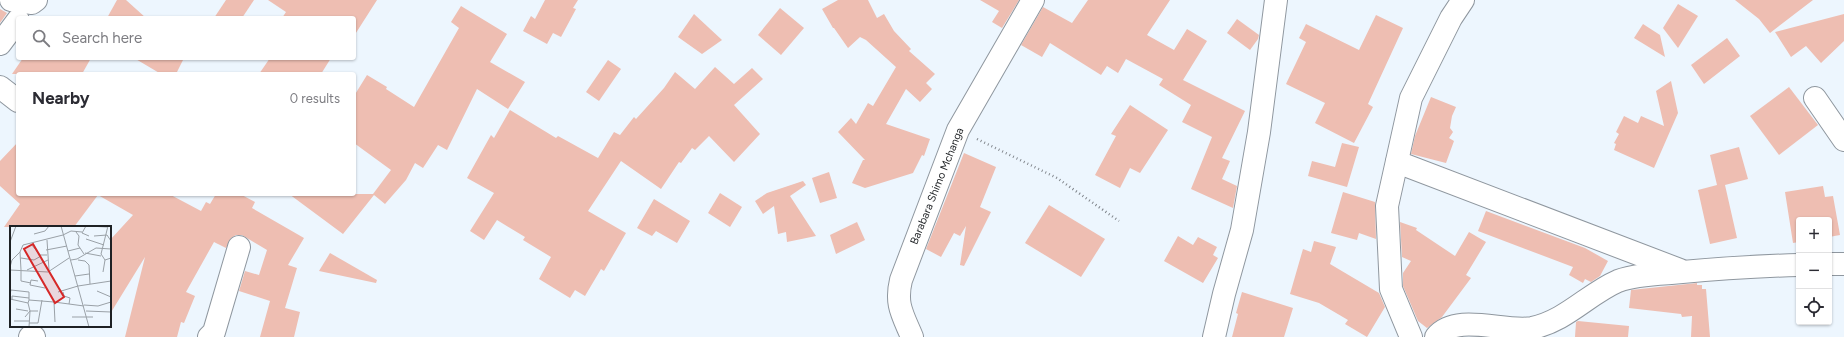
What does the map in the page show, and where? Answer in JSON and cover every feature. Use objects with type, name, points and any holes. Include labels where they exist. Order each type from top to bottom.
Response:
[{"type":"street","name":"Barabara Shimo Mchanga","points":[[912,337],[899,308],[897,294],[901,280],[958,130],[1033,0]]},
{"type":"street","points":[[1214,337],[1245,215],[1259,132],[1276,0]]},
{"type":"street","points":[[1411,337],[1391,289],[1387,206],[1411,98],[1451,18],[1463,0]]},
{"type":"street","points":[[0,44],[16,23]]},
{"type":"street","points":[[0,87],[16,99]]},
{"type":"street","points":[[1815,98],[1844,140]]},
{"type":"street","points":[[1397,162],[1685,272]]},
{"type":"street","points":[[209,337],[214,332],[239,247]]},
{"type":"street","points":[[1832,264],[1844,264]]},
{"type":"street","points":[[1436,337],[1441,331],[1452,326],[1464,324],[1524,329],[1534,327],[1572,311],[1619,281],[1652,275],[1732,267],[1796,265]]},
{"type":"path","points":[[958,130],[1057,178],[1119,221]]},
{"type":"building","points":[[117,0],[126,0],[144,16],[108,16]]},
{"type":"building","points":[[226,0],[254,0],[243,16],[215,16]]},
{"type":"building","points":[[268,0],[377,0],[356,33],[356,16],[283,16],[286,12]]},
{"type":"building","points":[[545,0],[578,0],[573,8],[576,9],[561,37],[553,33],[547,44],[523,31],[531,16],[535,19]]},
{"type":"building","points":[[838,0],[868,0],[877,18],[884,14],[894,31],[911,49],[909,51],[935,74],[926,83],[932,89],[920,102],[906,89],[886,124],[930,139],[924,156],[922,155],[913,173],[865,188],[852,183],[863,160],[865,160],[838,132],[851,118],[856,124],[868,103],[873,106],[896,67],[866,40],[860,37],[848,48],[833,28],[822,9]]},
{"type":"building","points":[[980,0],[1019,0],[1002,28],[992,22],[999,11]]},
{"type":"building","points":[[1088,0],[1170,0],[1147,35],[1174,50],[1187,29],[1207,41],[1183,80],[1245,111],[1222,158],[1230,161],[1222,179],[1237,186],[1233,208],[1191,189],[1212,137],[1182,122],[1191,105],[1159,85],[1163,79],[1126,59],[1118,73],[1107,66],[1101,75],[1050,43],[1042,57],[1021,45],[1043,7],[1072,23]]},
{"type":"building","points":[[1735,0],[1813,0],[1770,33],[1759,19]]},
{"type":"building","points":[[1678,4],[1698,16],[1678,48],[1663,28]]},
{"type":"building","points":[[461,6],[507,34],[490,62],[525,82],[508,109],[477,89],[447,150],[438,145],[423,168],[415,163],[406,180],[385,204],[374,195],[343,234],[292,196],[356,196],[356,194],[373,194],[391,170],[356,144],[356,93],[367,75],[387,87],[386,89],[414,107],[459,28],[451,22]]},
{"type":"building","points":[[780,8],[804,28],[781,55],[758,35]]},
{"type":"building","points":[[0,9],[7,13],[0,23]]},
{"type":"building","points":[[694,14],[722,40],[702,54],[678,37]]},
{"type":"building","points":[[1844,14],[1844,41],[1821,63],[1806,46],[1791,57],[1775,32]]},
{"type":"building","points":[[1376,15],[1403,28],[1368,104],[1373,107],[1354,143],[1315,123],[1325,103],[1286,84],[1306,42],[1299,38],[1306,24],[1359,50]]},
{"type":"building","points":[[1237,19],[1259,35],[1258,39],[1250,50],[1227,33]]},
{"type":"building","points":[[1643,24],[1660,35],[1665,57],[1634,38]]},
{"type":"building","points":[[1727,38],[1740,56],[1704,84],[1691,65]]},
{"type":"building","points":[[22,60],[90,60],[83,72],[16,72],[16,74],[12,74]]},
{"type":"building","points":[[137,60],[183,60],[177,72],[158,72]]},
{"type":"building","points":[[269,60],[330,60],[322,72],[260,72]]},
{"type":"building","points":[[608,60],[621,69],[599,101],[586,92]]},
{"type":"building","points":[[715,67],[734,84],[752,68],[763,79],[734,105],[760,134],[734,162],[709,136],[695,150],[692,148],[681,163],[679,162],[661,189],[621,161],[588,211],[626,233],[604,271],[601,269],[585,296],[575,290],[570,298],[539,279],[551,257],[523,240],[525,237],[497,220],[484,240],[470,231],[494,193],[467,178],[491,135],[494,138],[510,110],[556,138],[558,136],[598,158],[614,132],[620,135],[634,117],[636,119],[664,88],[675,72],[695,89]]},
{"type":"building","points":[[1671,81],[1678,113],[1654,168],[1614,150],[1616,144],[1614,143],[1619,134],[1616,132],[1624,116],[1638,123],[1641,116],[1664,126],[1656,91]]},
{"type":"building","points":[[1789,87],[1818,125],[1779,155],[1750,116]]},
{"type":"building","points":[[1431,97],[1456,107],[1452,116],[1450,128],[1453,132],[1449,138],[1454,141],[1446,163],[1411,154],[1415,136]]},
{"type":"building","points":[[1130,105],[1168,130],[1140,173],[1130,168],[1120,188],[1095,175],[1116,136],[1111,134]]},
{"type":"building","points":[[1342,143],[1359,147],[1347,187],[1308,176],[1312,161],[1335,167]]},
{"type":"building","points":[[16,144],[16,196],[97,196],[75,226],[4,227],[20,204],[0,186],[0,161]]},
{"type":"building","points":[[1739,147],[1748,179],[1725,185],[1737,238],[1710,244],[1698,190],[1717,185],[1710,155]]},
{"type":"building","points":[[964,153],[996,167],[980,207],[991,212],[964,266],[960,265],[966,226],[960,236],[954,233],[941,257],[926,249]]},
{"type":"building","points":[[829,172],[837,198],[820,203],[812,178]]},
{"type":"building","points":[[803,181],[806,185],[790,196],[816,236],[787,242],[786,232],[778,234],[774,206],[763,214],[755,201],[767,193]]},
{"type":"building","points":[[1823,186],[1825,197],[1833,196],[1840,235],[1832,236],[1832,217],[1796,217],[1796,242],[1793,243],[1785,192]]},
{"type":"building","points":[[1343,192],[1375,202],[1376,239],[1359,233],[1357,240],[1331,233]]},
{"type":"building","points":[[720,193],[742,207],[730,227],[708,213]]},
{"type":"building","points":[[100,196],[173,196],[201,211],[206,202],[210,204],[215,196],[244,196],[255,202],[252,208],[304,238],[288,265],[297,268],[285,308],[300,312],[294,337],[260,337],[270,301],[239,291],[245,271],[259,275],[267,250],[242,235],[236,235],[231,238],[226,248],[214,242],[186,292],[195,296],[184,323],[181,322],[177,337],[125,337],[145,257],[111,312],[111,239],[133,215]]},
{"type":"building","points":[[654,199],[690,221],[677,243],[656,231],[652,236],[637,228]]},
{"type":"building","points":[[1049,205],[1105,239],[1081,277],[1025,243]]},
{"type":"building","points":[[1486,211],[1585,248],[1608,261],[1600,276],[1591,282],[1585,279],[1583,283],[1569,275],[1573,267],[1478,231]]},
{"type":"building","points":[[857,222],[865,240],[836,254],[830,235]]},
{"type":"building","points":[[1400,222],[1417,228],[1416,230],[1455,256],[1469,232],[1486,242],[1466,275],[1471,278],[1442,317],[1427,328],[1418,321],[1403,286],[1403,273],[1411,261],[1402,257]]},
{"type":"building","points":[[1178,236],[1193,245],[1198,237],[1217,247],[1213,255],[1218,258],[1203,283],[1164,261]]},
{"type":"building","points":[[1314,241],[1336,247],[1330,264],[1379,293],[1385,307],[1367,337],[1345,324],[1348,320],[1319,303],[1290,294],[1303,249],[1311,252]]},
{"type":"building","points":[[330,253],[377,280],[376,283],[319,271]]},
{"type":"building","points":[[1697,283],[1697,285],[1702,285],[1702,289],[1706,289],[1710,337],[1691,337],[1692,316],[1682,317],[1681,314],[1629,308],[1631,290]]},
{"type":"building","points":[[1242,292],[1293,308],[1284,337],[1232,337],[1238,314],[1236,313]]},
{"type":"building","points":[[1576,322],[1629,326],[1628,337],[1575,337]]}]
